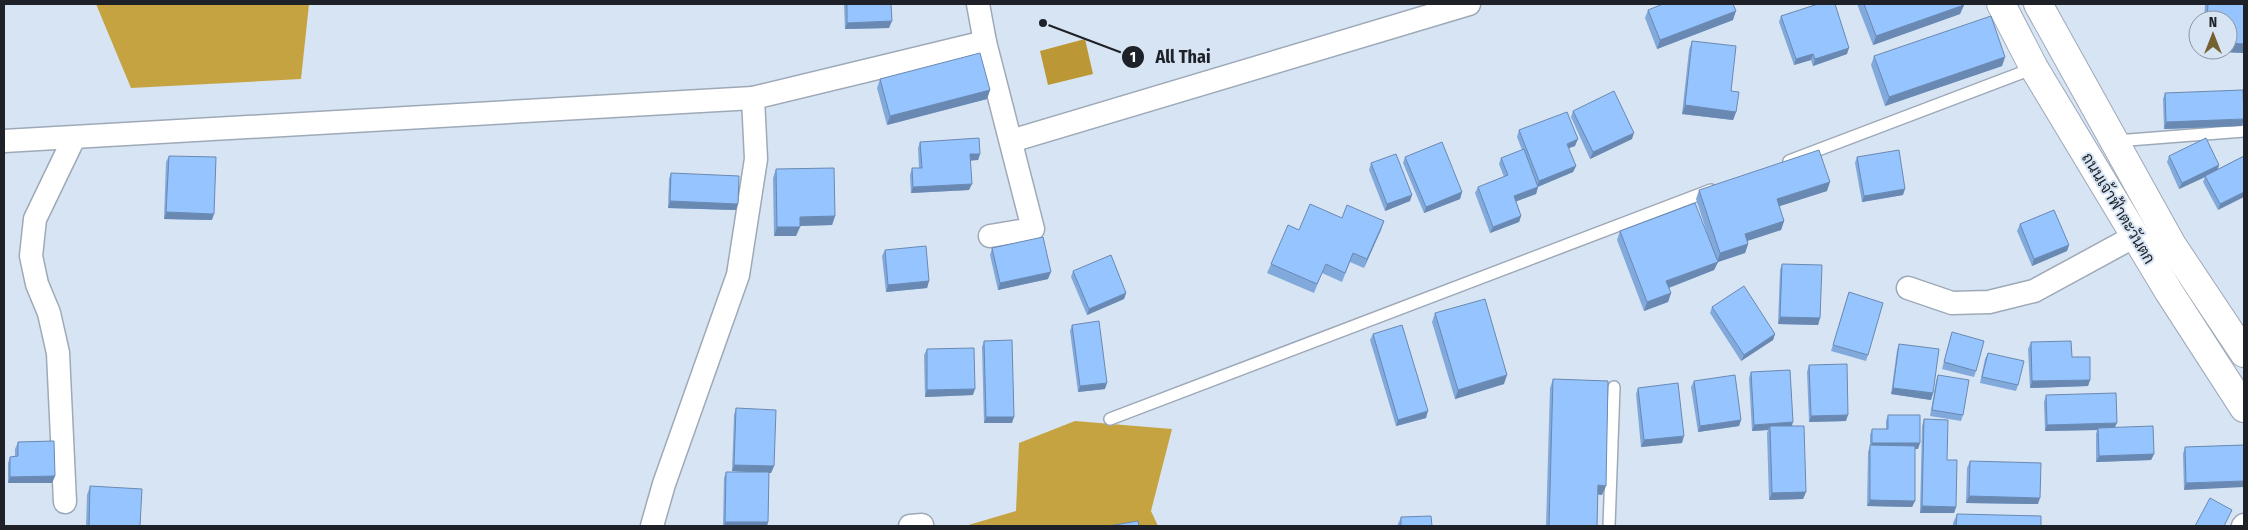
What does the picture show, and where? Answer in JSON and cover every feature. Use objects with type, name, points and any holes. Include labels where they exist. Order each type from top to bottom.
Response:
[{"type":"main road","name":"ถนนเจ้าฟ้าตะวันตก","points":[[2001,4],[2034,68],[2137,235],[2169,292],[2244,408]]},
{"type":"main road","name":"ถนนเจ้าฟ้าตะวันตก","points":[[2038,4],[2172,245],[2244,353]]},
{"type":"street","points":[[978,4],[985,42],[1033,228],[990,236]]},
{"type":"street","points":[[1011,141],[1469,4]]},
{"type":"street","points":[[4,140],[74,138],[753,98],[985,42]]},
{"type":"street","points":[[652,526],[664,484],[738,275],[756,160],[753,98]]},
{"type":"street","points":[[65,502],[58,353],[49,313],[37,284],[31,256],[35,219],[74,138]]},
{"type":"street","points":[[1908,288],[1952,303],[1989,302],[2034,291],[2137,235]]},
{"type":"lane","points":[[1782,164],[2034,68]]},
{"type":"lane","points":[[2114,141],[2244,131]]},
{"type":"lane","points":[[1110,418],[1726,185]]},
{"type":"lane","points":[[1609,526],[1614,387]]},
{"type":"shaded area","points":[[96,4],[309,4],[301,79],[131,88]]},
{"type":"shaded area","points":[[1085,39],[1093,74],[1048,85],[1040,51]]},
{"type":"shaded area","points":[[1075,421],[1172,429],[1151,511],[1158,526],[965,526],[1016,511],[1019,443]]},
{"type":"building","points":[[847,4],[891,4],[892,21],[847,23]]},
{"type":"building","points":[[1663,4],[1733,4],[1736,11],[1660,40],[1648,10]]},
{"type":"building","points":[[1818,4],[1835,4],[1849,48],[1815,59],[1813,54],[1796,59],[1781,16]]},
{"type":"building","points":[[1864,4],[1963,4],[1964,5],[1876,36]]},
{"type":"building","points":[[2208,4],[2244,4],[2244,44],[2238,44],[2238,10],[2208,10]]},
{"type":"building","points":[[1991,16],[2005,57],[1889,97],[1874,56]]},
{"type":"building","points":[[1692,41],[1736,46],[1731,91],[1739,92],[1736,112],[1685,105]]},
{"type":"building","points":[[980,53],[990,90],[890,116],[880,79]]},
{"type":"building","points":[[2243,90],[2244,119],[2166,122],[2165,93]]},
{"type":"building","points":[[1614,91],[1634,133],[1593,152],[1573,111]]},
{"type":"building","points":[[1567,112],[1578,139],[1567,144],[1576,166],[1539,181],[1519,130]]},
{"type":"building","points":[[979,138],[980,154],[970,154],[972,184],[913,187],[912,168],[922,168],[920,142]]},
{"type":"building","points":[[2206,138],[2219,165],[2182,183],[2169,156]]},
{"type":"building","points":[[1442,142],[1462,192],[1426,207],[1405,157]]},
{"type":"building","points":[[1524,149],[1538,187],[1514,196],[1521,216],[1493,227],[1478,187],[1508,175],[1501,158]]},
{"type":"building","points":[[1819,150],[1830,182],[1777,199],[1784,221],[1745,234],[1748,244],[1720,253],[1699,190]]},
{"type":"building","points":[[1899,150],[1905,189],[1864,196],[1857,157]]},
{"type":"building","points":[[1396,154],[1412,195],[1387,204],[1371,163]]},
{"type":"building","points":[[169,156],[216,157],[214,214],[166,212]]},
{"type":"building","points":[[2244,156],[2244,192],[2220,204],[2205,176]]},
{"type":"building","points":[[834,168],[835,216],[800,217],[800,227],[777,227],[776,169]]},
{"type":"building","points":[[671,173],[739,176],[738,204],[670,201]]},
{"type":"building","points":[[1695,203],[1718,262],[1666,281],[1671,293],[1647,302],[1620,231]]},
{"type":"building","points":[[1310,204],[1342,218],[1347,205],[1384,221],[1367,259],[1353,253],[1345,273],[1326,264],[1317,284],[1271,264],[1288,225],[1299,230]]},
{"type":"building","points":[[2054,210],[2069,245],[2034,259],[2020,224]]},
{"type":"building","points":[[1043,237],[1051,272],[1000,283],[992,248]]},
{"type":"building","points":[[926,246],[929,281],[888,285],[885,250]]},
{"type":"building","points":[[1111,255],[1126,293],[1089,309],[1073,271]]},
{"type":"building","points":[[1782,264],[1822,265],[1820,318],[1780,317]]},
{"type":"building","points":[[1744,286],[1775,334],[1744,355],[1712,307]]},
{"type":"building","points":[[1849,292],[1883,303],[1868,355],[1833,345]]},
{"type":"building","points":[[1485,299],[1507,375],[1458,390],[1435,313]]},
{"type":"building","points":[[1099,321],[1107,383],[1080,386],[1072,325]]},
{"type":"building","points":[[1402,325],[1428,411],[1398,420],[1373,334]]},
{"type":"building","points":[[1952,332],[1984,341],[1976,371],[1944,362]]},
{"type":"building","points":[[1012,340],[1014,417],[986,417],[984,341]]},
{"type":"building","points":[[2071,341],[2072,357],[2090,357],[2090,380],[2032,381],[2031,342]]},
{"type":"building","points":[[1899,344],[1939,349],[1933,393],[1893,388]]},
{"type":"building","points":[[974,348],[975,389],[927,390],[927,349]]},
{"type":"building","points":[[1988,353],[2024,361],[2018,385],[1982,377]]},
{"type":"building","points":[[1847,364],[1848,415],[1811,416],[1809,365]]},
{"type":"building","points":[[1790,370],[1793,422],[1754,425],[1751,372]]},
{"type":"building","points":[[1735,375],[1741,420],[1700,426],[1694,381]]},
{"type":"building","points":[[1938,375],[1969,380],[1963,415],[1932,410]]},
{"type":"building","points":[[1553,379],[1608,381],[1606,486],[1598,485],[1597,526],[1549,526]]},
{"type":"building","points":[[1678,383],[1684,436],[1644,440],[1638,388]]},
{"type":"building","points":[[2116,393],[2117,423],[2047,425],[2046,395]]},
{"type":"building","points":[[736,408],[776,410],[774,466],[734,465]]},
{"type":"building","points":[[1888,415],[1920,415],[1920,443],[1872,443],[1872,429],[1888,429]]},
{"type":"building","points":[[1924,419],[1948,420],[1947,460],[1957,460],[1956,507],[1922,506]]},
{"type":"building","points":[[1770,426],[1804,426],[1806,492],[1772,493]]},
{"type":"building","points":[[2153,426],[2154,454],[2099,456],[2098,428]]},
{"type":"building","points":[[54,441],[55,476],[10,477],[10,457],[18,456],[18,442]]},
{"type":"building","points":[[1870,445],[1915,446],[1915,501],[1870,500]]},
{"type":"building","points":[[2244,445],[2244,481],[2186,483],[2185,447]]},
{"type":"building","points":[[1970,461],[2041,463],[2040,498],[1969,496]]},
{"type":"building","points":[[726,472],[769,472],[768,522],[725,522]]},
{"type":"building","points":[[90,486],[142,489],[140,526],[89,526]]},
{"type":"building","points":[[2210,498],[2232,510],[2224,526],[2195,526]]},
{"type":"building","points":[[1957,514],[2041,516],[2041,526],[1956,526]]},
{"type":"building","points":[[1431,516],[1432,526],[1401,526],[1401,517]]},
{"type":"building","points":[[1138,521],[1139,526],[1109,526]]},
{"type":"place","name":"All Thai","points":[[1043,23]]}]
